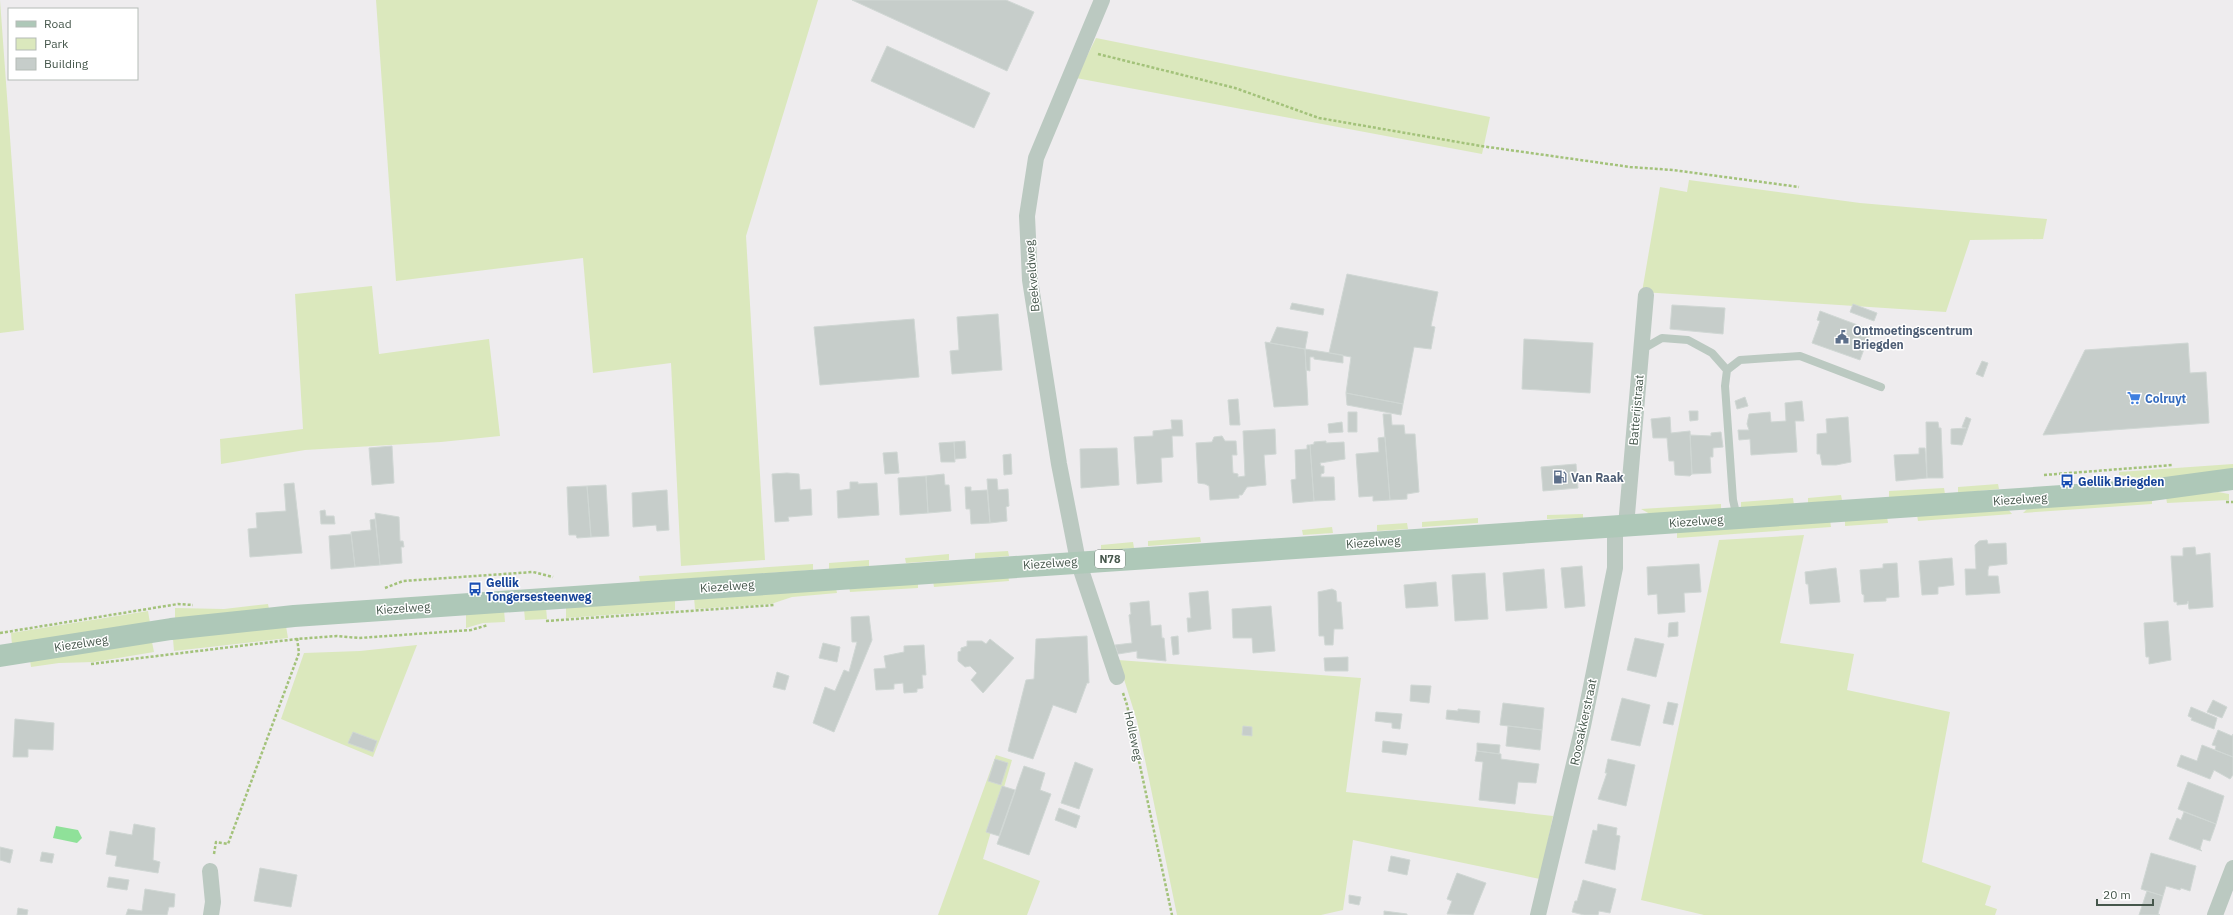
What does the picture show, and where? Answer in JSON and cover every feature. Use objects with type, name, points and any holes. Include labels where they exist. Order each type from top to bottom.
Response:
[{"type":"main road","name":"Kiezelweg","points":[[0,656],[171,629],[294,616],[1078,561],[2151,490],[2229,481]]},
{"type":"street","name":"Beekveldweg","points":[[1078,561],[1058,456],[1030,280],[1027,216],[1036,158],[1080,49],[1102,0]]},
{"type":"street","name":"Batterijstraat","points":[[1620,526],[1646,295]]},
{"type":"street","name":"Roosakkerstraat","points":[[1538,915],[1581,733],[1615,568],[1620,526]]},
{"type":"street","points":[[1078,561],[1117,678]]},
{"type":"street","points":[[2215,915],[2233,868]]},
{"type":"street","points":[[210,871],[213,902],[211,915]]},
{"type":"lane","points":[[1641,350],[1662,338],[1688,340],[1712,353],[1727,370]]},
{"type":"lane","points":[[1737,518],[1733,500],[1725,386],[1727,370],[1740,360],[1800,356],[1881,387]]},
{"type":"path","points":[[1080,49],[1235,88],[1319,118],[1630,167],[1673,170],[1799,187]]},
{"type":"path","points":[[210,871],[216,842],[228,844],[299,653],[294,616]]},
{"type":"path","name":"Holleweg","points":[[1117,678],[1127,704],[1172,915]]},
{"type":"green space","points":[[0,0],[24,330],[0,333]]},
{"type":"green space","points":[[376,0],[818,0],[746,236],[765,560],[681,566],[671,363],[593,373],[583,258],[396,281]]},
{"type":"green space","points":[[1096,38],[1490,117],[1482,154],[1076,78]]},
{"type":"green space","points":[[1689,180],[1860,203],[2047,219],[2043,239],[1970,240],[1946,312],[1642,292],[1660,187],[1687,192]]},
{"type":"green space","points":[[372,286],[379,354],[489,339],[500,436],[441,442],[305,450],[221,464],[220,439],[303,429],[295,294]]},
{"type":"green space","points":[[2233,464],[2233,469],[2154,480],[2119,475],[2119,472]]},
{"type":"green space","points":[[1998,484],[1999,489],[1958,493],[1958,487]]},
{"type":"green space","points":[[1944,488],[1945,494],[1889,498],[1889,491]]},
{"type":"green space","points":[[2218,492],[2229,494],[2229,500],[2167,503],[2166,497]]},
{"type":"green space","points":[[1841,495],[1842,500],[1808,503],[1808,498]]},
{"type":"green space","points":[[2152,497],[2152,504],[2023,513],[2030,506]]},
{"type":"green space","points":[[1793,498],[1794,505],[1741,509],[1741,502]]},
{"type":"green space","points":[[1721,504],[1721,509],[1650,514],[1641,509]]},
{"type":"green space","points":[[2007,508],[2012,514],[1918,521],[1917,515]]},
{"type":"green space","points":[[1583,514],[1583,518],[1547,519],[1547,515]]},
{"type":"green space","points":[[1887,517],[1888,523],[1845,526],[1845,520]]},
{"type":"green space","points":[[1478,518],[1478,523],[1422,527],[1422,522]]},
{"type":"green space","points":[[1830,520],[1831,527],[1677,538],[1677,531]]},
{"type":"green space","points":[[1407,523],[1408,529],[1377,531],[1377,525]]},
{"type":"green space","points":[[1332,527],[1333,533],[1303,535],[1302,530]]},
{"type":"green space","points":[[1804,535],[1780,643],[1854,654],[1847,690],[1950,712],[1922,862],[1991,886],[1985,905],[1997,909],[1995,915],[1704,915],[1641,900],[1719,540]]},
{"type":"green space","points":[[1200,537],[1201,542],[1148,546],[1148,541]]},
{"type":"green space","points":[[1133,542],[1134,548],[1101,551],[1101,545]]},
{"type":"green space","points":[[1008,551],[1009,556],[975,559],[975,553]]},
{"type":"green space","points":[[949,554],[949,560],[906,563],[905,558]]},
{"type":"green space","points":[[869,560],[869,566],[829,569],[829,563]]},
{"type":"green space","points":[[813,564],[813,570],[640,582],[639,576]]},
{"type":"green space","points":[[1008,575],[1009,581],[934,587],[933,581]]},
{"type":"green space","points":[[918,582],[918,588],[850,592],[849,586]]},
{"type":"green space","points":[[836,588],[837,593],[792,597],[771,604],[695,609],[694,597]]},
{"type":"green space","points":[[675,598],[675,610],[566,618],[566,606]]},
{"type":"green space","points":[[268,604],[269,609],[175,620],[175,608],[224,609]]},
{"type":"green space","points":[[546,607],[547,619],[525,620],[524,609]]},
{"type":"green space","points":[[504,610],[505,622],[483,623],[466,628],[466,613]]},
{"type":"green space","points":[[148,611],[150,623],[12,645],[11,633]]},
{"type":"green space","points":[[286,626],[288,638],[174,651],[173,639]]},
{"type":"green space","points":[[152,642],[154,652],[94,662],[59,663],[31,667],[30,660]]},
{"type":"green space","points":[[417,645],[373,757],[281,719],[304,653],[360,651]]},
{"type":"green space","points":[[1118,660],[1361,678],[1346,792],[1553,816],[1540,879],[1353,840],[1343,910],[1321,915],[1177,915],[1137,721]]},
{"type":"green space","points":[[996,755],[1012,760],[983,859],[1040,881],[1027,915],[938,915]]},
{"type":"shaded area","points":[[56,826],[78,830],[82,838],[77,843],[53,838]]},
{"type":"building","points":[[852,0],[1006,0],[1034,12],[1007,71]]},
{"type":"building","points":[[887,46],[990,93],[974,128],[871,81]]},
{"type":"building","points":[[1347,274],[1438,292],[1431,326],[1435,327],[1431,349],[1414,347],[1403,404],[1346,393],[1351,357],[1329,353]]},
{"type":"building","points":[[1292,303],[1324,309],[1323,315],[1290,309]]},
{"type":"building","points":[[1853,304],[1877,313],[1874,321],[1850,312]]},
{"type":"building","points":[[1672,305],[1725,308],[1723,334],[1670,329]]},
{"type":"building","name":"Ontmoetingscentrum Briegden","points":[[1820,311],[1871,330],[1860,360],[1812,343],[1820,321],[1817,320]]},
{"type":"building","points":[[998,314],[1002,370],[952,374],[950,351],[959,350],[957,317]]},
{"type":"building","points":[[914,319],[919,377],[820,385],[814,327]]},
{"type":"building","points":[[1277,327],[1308,332],[1305,349],[1270,343]]},
{"type":"building","points":[[1524,339],[1593,343],[1590,393],[1522,389]]},
{"type":"building","points":[[1265,342],[1305,349],[1308,405],[1274,407]]},
{"type":"building","name":"Colruyt","points":[[2188,343],[2190,373],[2206,372],[2209,423],[2043,435],[2085,350]]},
{"type":"building","points":[[1305,349],[1343,355],[1343,363],[1314,359],[1314,357],[1310,357],[1310,371],[1306,370]]},
{"type":"building","points":[[1982,361],[1988,363],[1983,377],[1976,374]]},
{"type":"building","points":[[1346,393],[1403,404],[1401,415],[1347,405]]},
{"type":"building","points":[[1745,397],[1748,406],[1737,409],[1735,401]]},
{"type":"building","points":[[1238,399],[1240,425],[1230,425],[1228,400]]},
{"type":"building","points":[[1802,401],[1804,421],[1795,421],[1797,452],[1751,455],[1750,439],[1739,440],[1738,430],[1749,430],[1747,424],[1749,414],[1770,412],[1771,422],[1786,421],[1785,403]]},
{"type":"building","points":[[1689,411],[1698,411],[1698,420],[1690,421]]},
{"type":"building","points":[[1348,412],[1357,412],[1357,432],[1348,432]]},
{"type":"building","points":[[1383,414],[1391,414],[1392,425],[1404,425],[1405,434],[1415,434],[1419,492],[1407,494],[1407,499],[1390,500]]},
{"type":"building","points":[[1670,417],[1671,433],[1690,431],[1692,474],[1690,476],[1675,475],[1674,461],[1669,461],[1667,438],[1653,438],[1651,419]]},
{"type":"building","points":[[1848,417],[1851,462],[1836,465],[1822,465],[1820,454],[1817,454],[1817,434],[1827,433],[1826,419]]},
{"type":"building","points":[[1966,417],[1971,419],[1962,445],[1951,444],[1951,429],[1966,428],[1962,427]]},
{"type":"building","points":[[1171,420],[1182,420],[1183,436],[1172,436],[1173,457],[1161,458],[1162,482],[1137,484],[1134,437],[1153,436],[1153,431],[1172,429]]},
{"type":"building","points":[[1342,422],[1343,432],[1329,433],[1328,424]]},
{"type":"building","points":[[1926,422],[1938,422],[1939,428],[1941,428],[1943,478],[1927,478]]},
{"type":"building","points":[[1275,429],[1276,454],[1264,455],[1266,485],[1247,487],[1242,495],[1239,495],[1239,498],[1210,500],[1209,486],[1198,483],[1196,443],[1212,442],[1214,437],[1222,436],[1225,441],[1236,441],[1237,455],[1232,455],[1233,473],[1238,474],[1238,477],[1245,476],[1243,431]]},
{"type":"building","points":[[1721,432],[1723,447],[1713,448],[1713,457],[1710,457],[1711,473],[1692,474],[1690,435],[1711,436],[1711,433]]},
{"type":"building","points":[[1385,437],[1390,500],[1373,501],[1373,496],[1359,497],[1356,454],[1379,452],[1378,438]]},
{"type":"building","points":[[965,441],[966,458],[955,459],[954,442]]},
{"type":"building","points":[[1326,441],[1326,443],[1344,442],[1345,459],[1320,463],[1321,466],[1324,466],[1324,473],[1321,474],[1321,477],[1334,477],[1335,500],[1314,501],[1310,445],[1314,444],[1314,442]]},
{"type":"building","points":[[954,442],[955,462],[941,462],[939,443]]},
{"type":"building","points":[[1307,445],[1310,445],[1314,501],[1293,503],[1291,480],[1296,479],[1295,450],[1307,449]]},
{"type":"building","points":[[392,446],[394,483],[372,485],[369,448]]},
{"type":"building","points":[[1117,448],[1119,485],[1081,488],[1080,449]]},
{"type":"building","points":[[1919,448],[1925,448],[1927,478],[1896,481],[1894,455],[1919,454]]},
{"type":"building","points":[[897,452],[899,473],[885,474],[883,453]]},
{"type":"building","points":[[1011,454],[1012,474],[1004,475],[1003,455]]},
{"type":"building","name":"Van Raak","points":[[1576,464],[1578,488],[1543,491],[1541,467]]},
{"type":"building","points":[[772,474],[799,474],[800,490],[811,489],[812,515],[788,517],[789,521],[775,522]]},
{"type":"building","points":[[944,474],[945,485],[949,485],[951,511],[928,513],[926,476]]},
{"type":"building","points":[[926,476],[928,513],[900,515],[898,478]]},
{"type":"building","points":[[987,479],[997,479],[998,490],[1008,489],[1009,506],[1006,507],[1007,521],[990,523]]},
{"type":"building","points":[[850,482],[858,482],[858,484],[877,483],[879,515],[838,518],[837,491],[850,489]]},
{"type":"building","points":[[294,483],[302,553],[250,557],[248,529],[257,528],[256,513],[286,511],[284,484]]},
{"type":"building","points":[[606,485],[609,536],[591,537],[587,486]]},
{"type":"building","points":[[587,486],[591,537],[577,538],[576,535],[569,535],[567,487]]},
{"type":"building","points":[[965,487],[971,487],[971,491],[987,490],[990,523],[971,524],[970,509],[966,509]]},
{"type":"building","points":[[667,490],[669,530],[657,531],[656,525],[633,527],[632,493]]},
{"type":"building","points":[[325,510],[326,516],[334,516],[335,524],[321,524],[320,511]]},
{"type":"building","points":[[375,513],[399,517],[400,541],[403,541],[404,547],[401,547],[402,563],[380,565]]},
{"type":"building","points":[[375,519],[380,565],[355,567],[351,532],[371,530],[370,520]]},
{"type":"building","points":[[351,534],[355,567],[331,569],[329,536]]},
{"type":"building","points":[[1987,540],[1988,544],[2006,543],[2007,564],[1989,566],[1988,570],[1988,576],[1998,576],[2000,593],[1966,595],[1965,569],[1976,569],[1975,545],[1979,541]]},
{"type":"building","points":[[2195,547],[2196,555],[2210,553],[2213,607],[2189,609],[2188,601],[2187,604],[2177,605],[2177,602],[2174,602],[2171,556],[2183,556],[2183,548]]},
{"type":"building","points":[[1952,558],[1954,585],[1938,587],[1938,594],[1922,595],[1919,561]]},
{"type":"building","points":[[1897,563],[1899,597],[1886,598],[1886,601],[1864,602],[1860,570],[1883,568],[1883,564]]},
{"type":"building","points":[[1699,564],[1701,592],[1684,593],[1685,612],[1658,614],[1657,594],[1648,595],[1647,567]]},
{"type":"building","points":[[1582,566],[1585,606],[1565,608],[1561,568]]},
{"type":"building","points":[[1836,568],[1840,602],[1810,604],[1805,572]]},
{"type":"building","points":[[1544,569],[1547,608],[1506,611],[1503,573]]},
{"type":"building","points":[[1485,573],[1488,619],[1455,621],[1452,575]]},
{"type":"building","points":[[1436,582],[1438,606],[1406,608],[1404,585]]},
{"type":"building","points":[[1332,589],[1336,591],[1337,602],[1341,602],[1343,629],[1334,629],[1333,645],[1325,645],[1324,636],[1319,636],[1318,592]]},
{"type":"building","points":[[1208,591],[1211,629],[1188,632],[1187,618],[1191,618],[1189,593]]},
{"type":"building","points":[[1149,601],[1151,626],[1161,625],[1166,661],[1137,658],[1137,651],[1118,654],[1115,645],[1132,643],[1129,615],[1131,614],[1130,603]]},
{"type":"building","points":[[1271,606],[1275,651],[1253,653],[1252,638],[1233,638],[1232,609]]},
{"type":"building","points":[[869,616],[872,640],[834,732],[813,723],[825,687],[835,691],[844,670],[849,672],[857,642],[852,642],[851,617]]},
{"type":"building","points":[[2168,621],[2171,660],[2149,664],[2149,657],[2146,657],[2144,623]]},
{"type":"building","points":[[1678,622],[1678,636],[1668,637],[1669,623]]},
{"type":"building","points":[[1087,636],[1089,683],[1087,683],[1076,713],[1053,705],[1033,759],[1008,751],[1026,680],[1034,679],[1036,639]]},
{"type":"building","points":[[1178,636],[1179,654],[1173,655],[1171,637]]},
{"type":"building","points":[[1635,638],[1664,644],[1656,677],[1627,670]]},
{"type":"building","points":[[990,639],[1014,658],[983,693],[971,680],[977,673],[970,666],[965,667],[958,661],[958,652],[961,651],[961,648],[967,646],[967,641],[982,641],[986,644]]},
{"type":"building","points":[[823,643],[840,647],[837,662],[819,658]]},
{"type":"building","points":[[924,645],[926,675],[922,675],[923,688],[917,689],[917,692],[904,693],[903,683],[894,684],[894,689],[876,690],[874,669],[886,668],[884,656],[904,652],[904,646]]},
{"type":"building","points":[[1348,657],[1348,671],[1325,671],[1324,658]]},
{"type":"building","points":[[777,672],[789,676],[785,690],[773,687]]},
{"type":"building","points":[[1411,685],[1431,686],[1429,703],[1410,701]]},
{"type":"building","points":[[1622,698],[1650,705],[1640,746],[1611,740]]},
{"type":"building","points":[[2213,700],[2227,707],[2222,718],[2207,712]]},
{"type":"building","points":[[1668,702],[1678,704],[1673,725],[1663,723]]},
{"type":"building","points":[[1503,703],[1544,708],[1542,730],[1500,725]]},
{"type":"building","points":[[2191,707],[2217,718],[2214,729],[2191,720],[2192,718],[2188,716]]},
{"type":"building","points":[[1458,709],[1480,711],[1479,723],[1446,719],[1447,710],[1458,711]]},
{"type":"building","points":[[1376,712],[1402,714],[1400,729],[1392,728],[1392,723],[1375,721]]},
{"type":"building","points":[[15,719],[54,723],[53,750],[28,749],[28,757],[13,757]]},
{"type":"building","points":[[1243,726],[1252,727],[1252,736],[1242,735]]},
{"type":"building","points":[[1508,726],[1542,730],[1540,750],[1506,746]]},
{"type":"building","points":[[2218,730],[2232,736],[2233,734],[2233,757],[2215,750],[2216,746],[2212,745]]},
{"type":"building","points":[[353,732],[377,741],[373,752],[348,743]]},
{"type":"building","points":[[1383,741],[1408,744],[1406,755],[1382,752]]},
{"type":"building","points":[[1477,743],[1500,745],[1499,754],[1477,751]]},
{"type":"building","points":[[2202,745],[2233,757],[2233,775],[2230,779],[2214,770],[2210,779],[2177,766],[2181,755],[2197,761]]},
{"type":"building","points":[[1477,751],[1501,754],[1501,759],[1539,764],[1536,783],[1518,782],[1515,804],[1479,800],[1483,762],[1475,761]]},
{"type":"building","points":[[995,759],[1008,763],[1001,785],[988,781]]},
{"type":"building","points":[[1608,759],[1635,765],[1626,806],[1598,799],[1607,773],[1605,773]]},
{"type":"building","points":[[1075,762],[1093,769],[1079,809],[1061,803]]},
{"type":"building","points":[[1024,766],[1045,773],[1040,790],[1051,794],[1029,855],[997,844]]},
{"type":"building","points":[[2188,782],[2224,796],[2216,824],[2178,809]]},
{"type":"building","points":[[1002,786],[1015,790],[999,836],[986,832]]},
{"type":"building","points":[[1059,808],[1080,816],[1076,828],[1055,820]]},
{"type":"building","points":[[2184,812],[2216,824],[2210,841],[2203,839],[2200,849],[2202,851],[2169,839],[2177,818],[2181,820]]},
{"type":"building","points":[[134,824],[155,828],[153,860],[160,862],[158,873],[115,866],[117,856],[106,854],[110,831],[132,835]]},
{"type":"building","points":[[1598,824],[1617,828],[1616,835],[1620,836],[1615,870],[1585,863],[1593,830],[1597,831]]},
{"type":"building","points":[[0,847],[13,850],[10,863],[0,860]]},
{"type":"building","points":[[42,852],[54,854],[52,863],[40,861]]},
{"type":"building","points":[[2151,853],[2196,866],[2190,891],[2166,886],[2163,896],[2141,889]]},
{"type":"building","points":[[1391,856],[1410,860],[1407,875],[1388,871]]},
{"type":"building","points":[[260,868],[297,875],[291,907],[254,901]]},
{"type":"building","points":[[1457,873],[1486,883],[1473,915],[1447,914],[1452,901],[1447,899]]},
{"type":"building","points":[[109,877],[129,880],[127,890],[107,887]]},
{"type":"building","points":[[1583,880],[1616,889],[1610,913],[1599,911],[1598,915],[1584,915],[1572,912]]},
{"type":"building","points":[[145,889],[175,894],[174,907],[169,907],[167,915],[126,915],[128,909],[142,911]]},
{"type":"building","points":[[2147,891],[2163,896],[2158,914],[2160,915],[2139,915]]},
{"type":"building","points":[[1349,895],[1361,897],[1359,905],[1349,903]]},
{"type":"building","points":[[18,908],[28,910],[27,915],[17,915]]},
{"type":"building","points":[[1384,911],[1407,914],[1407,915],[1384,915]]},
{"type":"place","name":"Ontmoetingscentrum Briegden","points":[[1842,337]]},
{"type":"place","name":"Colruyt","points":[[2134,398]]},
{"type":"place","name":"Van Raak","points":[[1560,477]]},
{"type":"place","name":"Gellik Briegden","points":[[2067,481]]},
{"type":"place","name":"Gellik Tongersesteenweg","points":[[475,589]]}]
